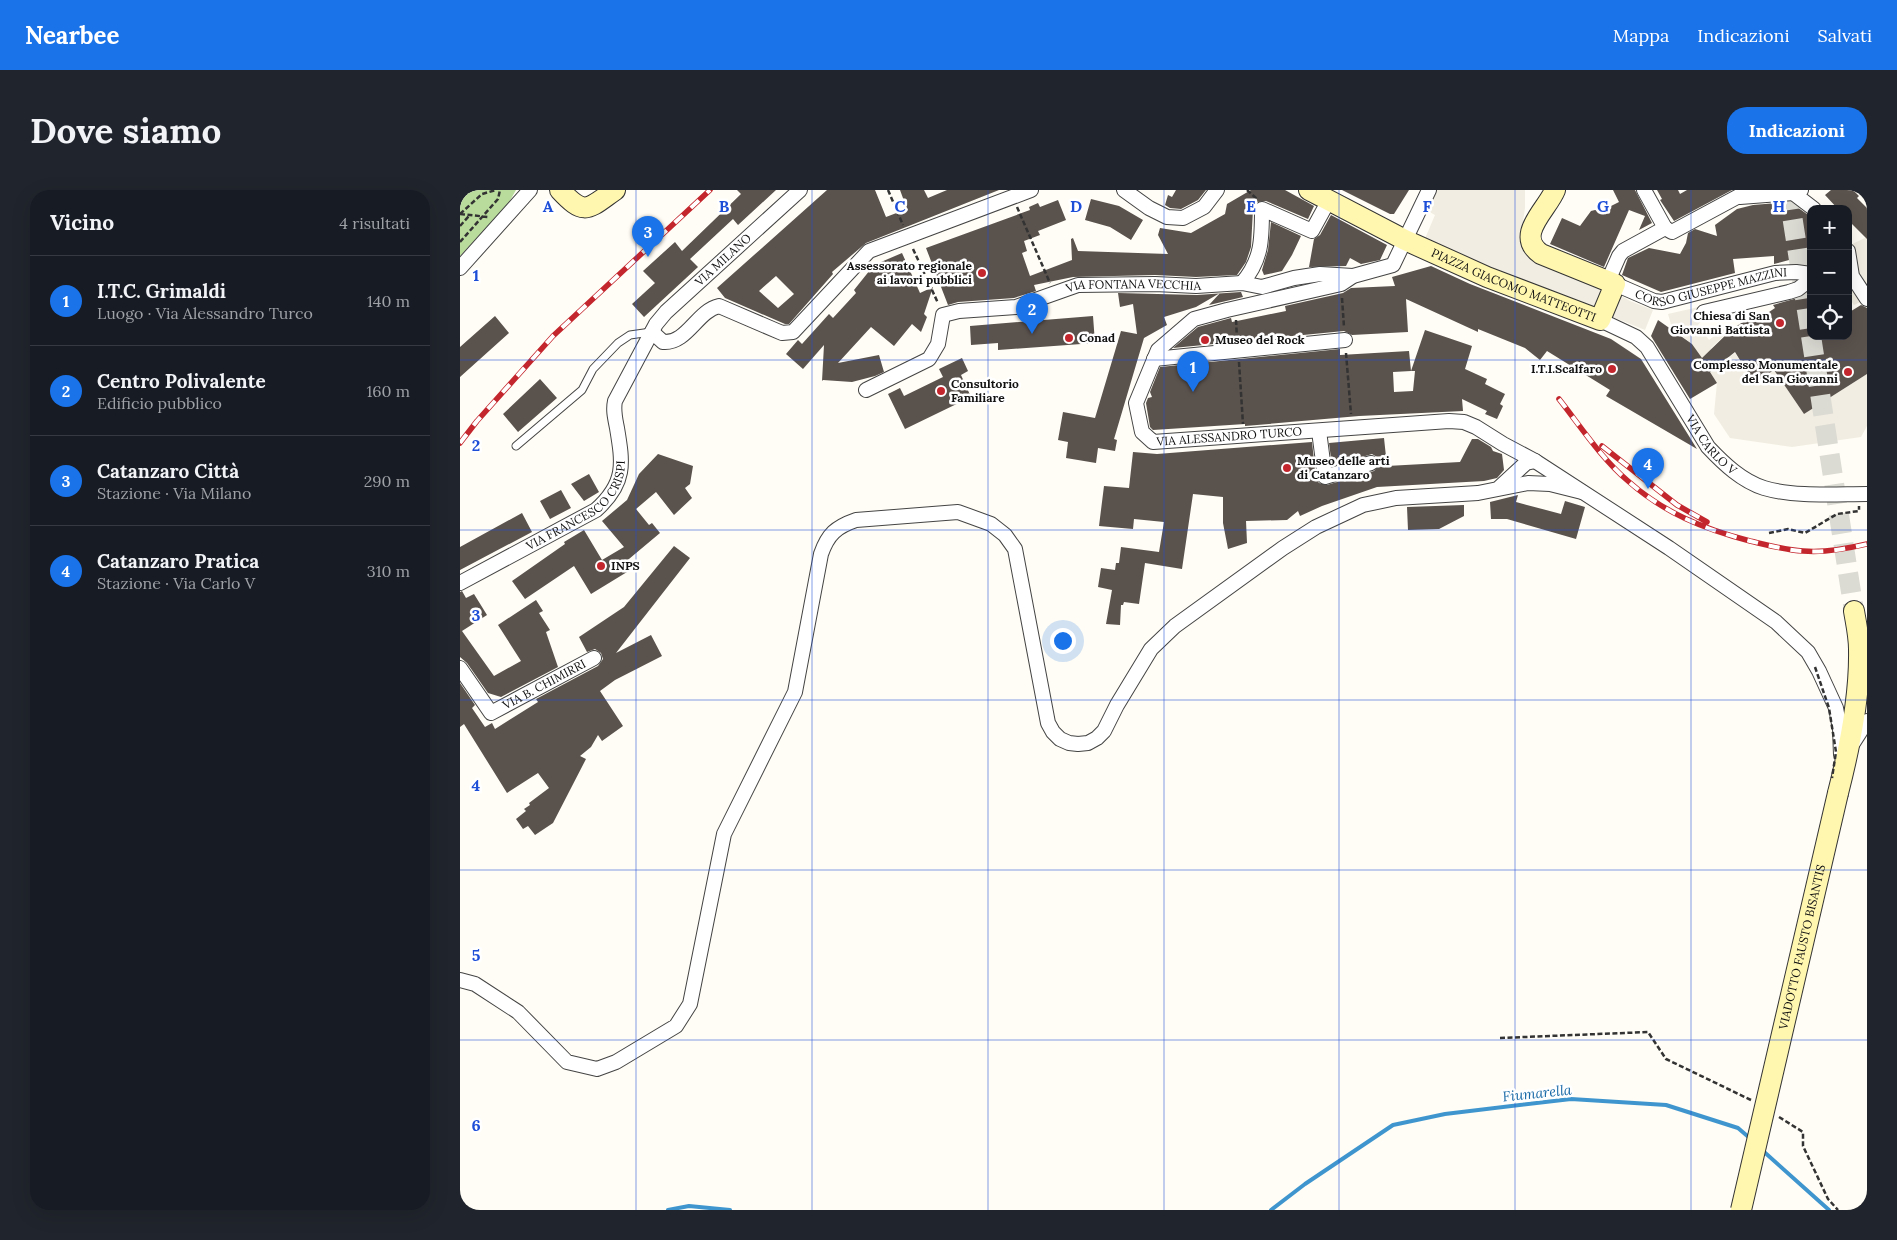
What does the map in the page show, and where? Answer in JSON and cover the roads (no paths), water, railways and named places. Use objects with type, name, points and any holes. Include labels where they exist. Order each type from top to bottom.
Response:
[{"type":"main road","points":[[560,190],[572,204],[584,208],[592,206],[615,190]]},
{"type":"main road","name":"PIAZZA GIACOMO MATTEOTTI","points":[[1309,190],[1405,240],[1487,277],[1600,320],[1611,283]]},
{"type":"main road","points":[[1550,198],[1531,232],[1533,247],[1542,254],[1611,283]]},
{"type":"main road","name":"VIADOTTO FAUSTO BISANTIS","points":[[1741,1210],[1848,753],[1858,683],[1859,648],[1854,610]]},
{"type":"street","points":[[460,268],[530,190]]},
{"type":"street","name":"VIA MILANO","points":[[652,332],[666,312],[800,190]]},
{"type":"street","points":[[652,332],[663,342],[674,341],[708,310],[719,306],[782,333],[793,332],[869,251],[1031,190]]},
{"type":"street","points":[[1124,190],[1149,208],[1167,217],[1183,218],[1204,207],[1217,190]]},
{"type":"street","name":"VIA ALESSANDRO TURCO","points":[[1429,190],[1393,265],[1353,276],[1341,284],[1194,319],[1158,350],[1136,403],[1142,432],[1153,442],[1433,422],[1464,422],[1476,427],[1535,461],[1669,548],[1776,622],[1808,652],[1836,708],[1840,729],[1841,758],[1838,793]]},
{"type":"street","points":[[1644,190],[1665,228],[1672,232],[1750,190]]},
{"type":"street","points":[[1736,197],[1795,191],[1810,205]]},
{"type":"street","points":[[1242,283],[1258,258],[1262,234],[1262,209],[1312,231],[1329,200]]},
{"type":"street","points":[[1611,283],[1619,256],[1623,250],[1665,228]]},
{"type":"street","name":"CORSO GIUSEPPE MAZZINI","points":[[1611,283],[1654,301],[1662,302],[1775,273],[1807,273]]},
{"type":"street","points":[[1852,277],[1867,273]]},
{"type":"street","name":"VIA FONTANA VECCHIA","points":[[866,390],[929,360],[938,344],[943,315],[959,311],[1016,307],[1078,285],[1196,286],[1242,283],[1262,287],[1294,278],[1320,274],[1353,276]]},
{"type":"street","points":[[1852,279],[1867,298]]},
{"type":"street","points":[[1704,312],[1789,292],[1798,289],[1807,281]]},
{"type":"street","name":"VIA CARLO V","points":[[1600,320],[1642,341],[1708,448],[1727,466],[1748,481],[1764,488],[1790,493],[1863,500]]},
{"type":"street","name":"VIA FRANCESCO CRISPI","points":[[460,583],[596,510],[609,497],[615,489],[621,470],[622,458],[613,409],[615,401],[652,332]]},
{"type":"street","points":[[1154,359],[1345,340]]},
{"type":"street","points":[[1319,431],[1325,477],[1371,463]]},
{"type":"street","points":[[1503,444],[1512,461],[1514,474]]},
{"type":"street","points":[[1500,488],[1526,463],[1535,461],[1535,472],[1528,483]]},
{"type":"street","points":[[460,980],[475,984],[518,1012],[567,1062],[597,1069],[616,1062],[676,1026],[690,1004],[724,834],[795,692],[821,554],[825,542],[833,532],[844,524],[856,520],[958,512],[991,524],[1005,535],[1016,548],[1048,723],[1060,739],[1078,744],[1088,743],[1104,731],[1151,649],[1175,626],[1316,527],[1363,505],[1396,498],[1478,493],[1528,483],[1550,484],[1582,492]]},
{"type":"street","name":"VIA B. CHIMIRRI","points":[[460,668],[491,713],[594,658]]},
{"type":"street","points":[[1848,753],[1867,721]]},
{"type":"lane","points":[[516,446],[582,390],[593,369],[618,343],[630,335],[652,332]]},
{"type":"waterway","name":"Fiumarella","points":[[1271,1210],[1305,1184],[1393,1125],[1445,1114],[1571,1099],[1666,1105],[1738,1128],[1752,1140]]},
{"type":"waterway","name":"Fiumarella","points":[[1762,1150],[1829,1210]]},
{"type":"waterway","name":"Fiumarella","points":[[668,1210],[689,1206],[730,1210]]},
{"type":"tunnel","points":[[1788,190],[1807,311]]},
{"type":"tunnel","points":[[1812,340],[1854,611]]},
{"type":"railway","points":[[460,443],[477,421],[553,336],[710,190]]},
{"type":"railway","points":[[1559,399],[1618,472],[1642,492],[1670,511],[1717,531],[1790,550],[1827,551],[1867,544]]},
{"type":"railway","points":[[1602,446],[1677,505],[1707,522]]},
{"type":"place","name":"Catanzaro Città","points":[[648,257]]},
{"type":"place","name":"Assessorato regionale ai lavori pubblici","points":[[982,273]]},
{"type":"place","name":"Chiesa di San Giovanni Battista","points":[[1780,323]]},
{"type":"place","name":"Centro Polivalente","points":[[1032,334]]},
{"type":"place","name":"Conad","points":[[1069,338]]},
{"type":"place","name":"Museo del Rock","points":[[1205,340]]},
{"type":"place","name":"I.T.I.Scalfaro","points":[[1612,369]]},
{"type":"place","name":"Complesso Monumentale del San Giovanni","points":[[1848,372]]},
{"type":"place","name":"Consultorio Familiare","points":[[941,391]]},
{"type":"place","name":"I.T.C. Grimaldi","points":[[1193,392]]},
{"type":"place","name":"Museo delle arti di Catanzaro","points":[[1287,468]]},
{"type":"place","name":"Catanzaro Pratica","points":[[1648,489]]},
{"type":"place","name":"INPS","points":[[601,566]]}]
